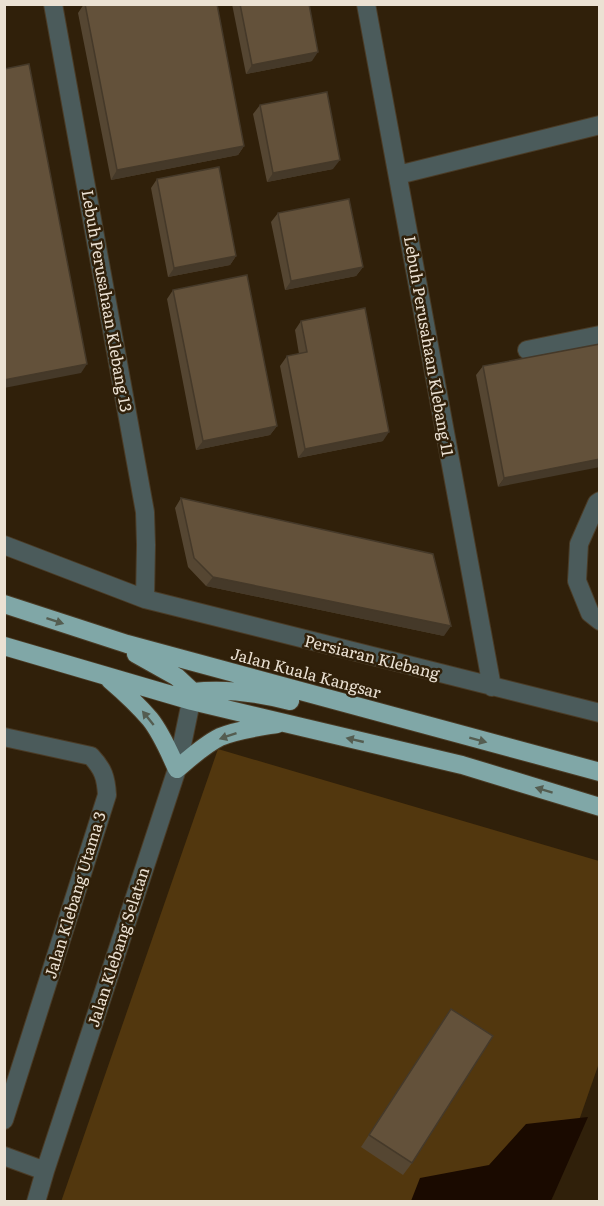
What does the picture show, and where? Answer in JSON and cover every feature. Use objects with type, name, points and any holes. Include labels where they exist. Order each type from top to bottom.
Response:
[{"type":"highway","name":"Jalan Kuala Kangsar","points":[[4,604],[105,638],[600,772]]},
{"type":"highway","points":[[105,638],[177,676],[192,696]]},
{"type":"highway","points":[[4,646],[285,723],[462,765],[600,807]]},
{"type":"highway","points":[[107,676],[151,721],[166,744],[177,769],[220,737],[285,723]]},
{"type":"highway","points":[[192,696],[214,690],[266,695],[398,728],[421,725]]},
{"type":"street","name":"Lebuh Perusahaan Klebang 13","points":[[53,4],[145,512],[147,544],[145,599]]},
{"type":"street","name":"Lebuh Perusahaan Klebang 11","points":[[366,4],[492,687]]},
{"type":"street","points":[[398,175],[600,125]]},
{"type":"street","points":[[527,350],[600,334]]},
{"type":"street","points":[[600,501],[597,503],[579,544],[577,580],[590,613],[600,621]]},
{"type":"street","name":"Persiaran Klebang","points":[[4,545],[145,599],[600,713]]},
{"type":"street","name":"Jalan Klebang Selatan","points":[[36,1202],[177,769],[192,696]]},
{"type":"street","name":"Jalan Klebang Utama 3","points":[[4,737],[90,756],[100,766],[106,781],[107,795],[4,1120]]},
{"type":"street","points":[[4,1156],[45,1171]]},
{"type":"shaded area","points":[[218,749],[599,861],[599,1063],[551,1201],[61,1202]]},
{"type":"shaded area","points":[[588,1117],[551,1201],[411,1201],[420,1178],[489,1165],[526,1124]]},
{"type":"building","points":[[85,4],[217,4],[244,146],[117,170]]},
{"type":"building","points":[[240,4],[309,4],[318,52],[252,65]]},
{"type":"building","points":[[29,64],[87,364],[4,380],[4,69]]},
{"type":"building","points":[[327,92],[340,160],[273,173],[260,105]]},
{"type":"building","points":[[219,167],[236,256],[174,268],[157,179]]},
{"type":"building","points":[[349,199],[363,267],[291,281],[278,213]]},
{"type":"building","points":[[247,275],[277,426],[203,441],[173,290]]},
{"type":"building","points":[[365,308],[389,432],[305,449],[287,356],[307,352],[301,321]]},
{"type":"building","points":[[600,344],[600,459],[504,478],[483,366]]},
{"type":"building","points":[[181,498],[433,554],[451,626],[213,577],[194,558]]},
{"type":"building","points":[[451,1009],[493,1036],[412,1163],[369,1135]]}]
